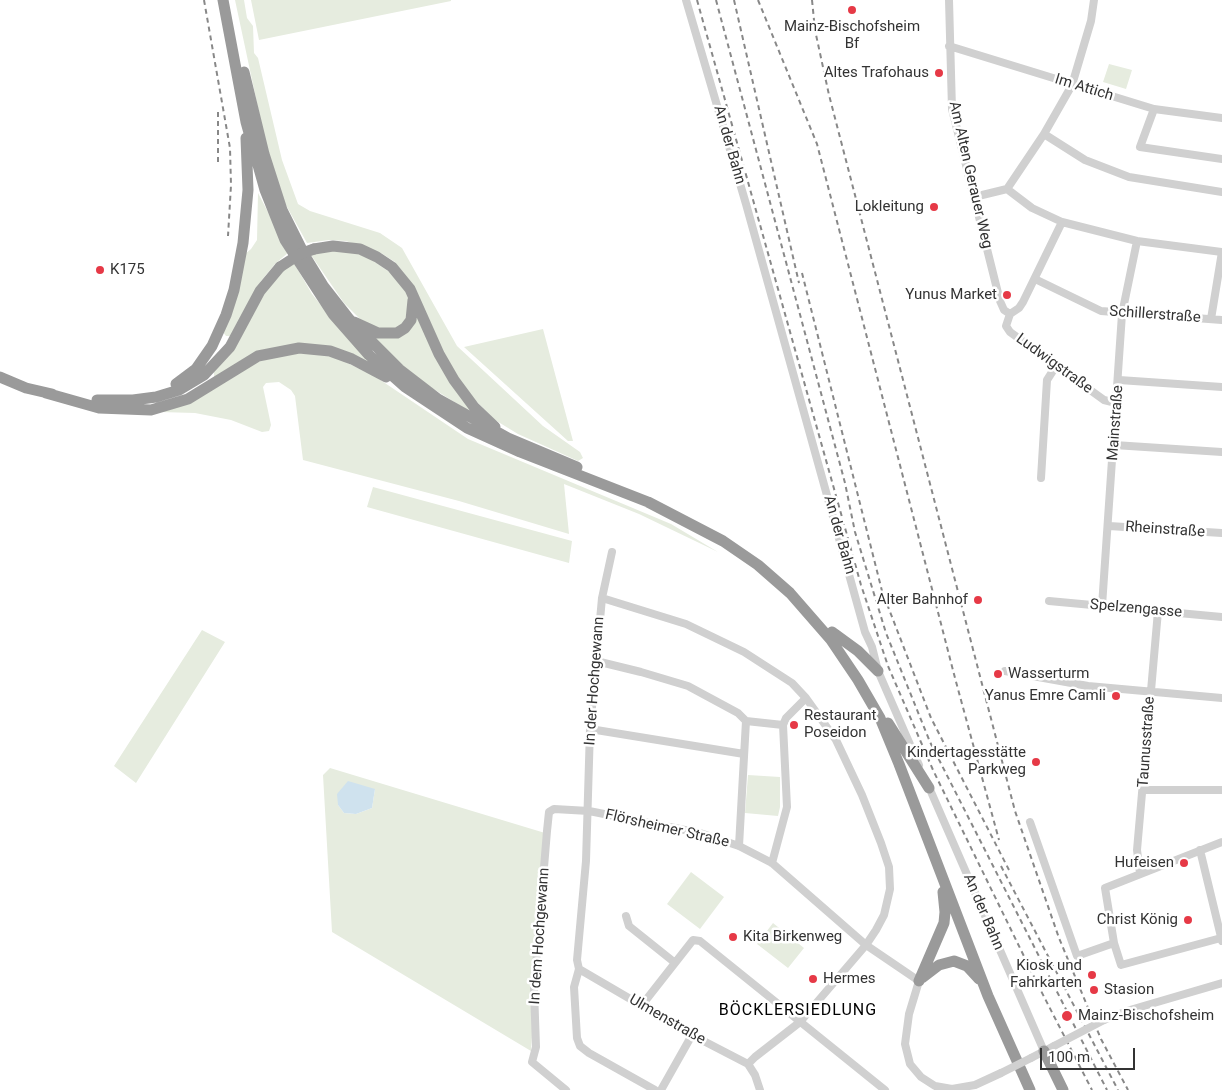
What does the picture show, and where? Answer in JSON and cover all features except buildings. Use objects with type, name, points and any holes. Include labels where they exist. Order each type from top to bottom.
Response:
[{"type":"highway","points":[[223,0],[246,122],[265,190],[285,240],[297,261],[333,314],[353,339],[380,366],[405,387],[446,416],[492,440],[648,502],[723,540],[774,578],[818,623],[858,680],[880,718],[988,996],[1030,1090]]},
{"type":"highway","points":[[230,0],[256,126],[282,210],[305,256],[324,287],[349,319],[384,356],[420,386],[458,412],[508,438],[650,496],[725,534],[785,580],[832,632],[855,664],[888,723],[929,788]]},
{"type":"highway","points":[[145,399],[174,386],[196,369],[212,346],[226,315],[238,276],[243,243],[248,190],[246,122]]},
{"type":"highway","points":[[46,393],[107,401],[145,399],[179,390],[211,369],[230,347],[260,291],[280,267],[300,254],[314,249],[342,246],[369,253],[392,267],[410,289],[442,360],[454,380],[474,407],[508,438]]},
{"type":"highway","points":[[349,319],[378,333],[397,334],[409,324],[413,315],[414,304],[410,289]]},
{"type":"highway","points":[[0,377],[46,393],[99,408],[151,410],[188,399],[258,356],[299,348],[320,349],[340,355],[405,387]]},
{"type":"highway","points":[[832,632],[858,651],[878,670]]},
{"type":"highway","points":[[888,723],[998,1004],[1037,1090]]},
{"type":"highway","points":[[919,981],[944,923],[945,902],[940,870]]},
{"type":"highway","points":[[919,981],[944,962],[959,962],[972,970],[988,996]]},
{"type":"highway","points":[[1044,1051],[1063,1090]]},
{"type":"street","name":"An der Bahn","points":[[686,0],[752,222],[865,632],[872,647],[878,670],[1044,1051]]},
{"type":"street","name":"Am Alten Gerauer Weg","points":[[949,0],[952,109],[1000,301],[1004,310],[1010,314]]},
{"type":"street","points":[[974,197],[1007,189],[1044,134],[1072,85],[1091,21],[1094,0]]},
{"type":"street","name":"Im Attich","points":[[949,46],[1154,109],[1222,118]]},
{"type":"street","points":[[1154,109],[1140,147],[1222,158]]},
{"type":"street","points":[[1044,134],[1085,160],[1129,177],[1222,192]]},
{"type":"street","points":[[1007,189],[1032,208],[1062,222],[1137,241],[1222,252],[1211,319]]},
{"type":"street","points":[[1010,314],[1019,308],[1062,222]]},
{"type":"street","name":"Mainstraße","points":[[1102,606],[1119,380],[1122,314],[1137,241]]},
{"type":"street","name":"Schillerstraße","points":[[1035,279],[1093,308],[1122,314],[1222,320]]},
{"type":"street","name":"Ludwigstraße","points":[[1010,314],[1006,326],[1010,332],[1104,400],[1116,403]]},
{"type":"street","points":[[1041,478],[1047,380],[1056,366]]},
{"type":"street","points":[[1119,380],[1222,387]]},
{"type":"street","points":[[1114,444],[1222,452]]},
{"type":"street","name":"Rheinstraße","points":[[1109,526],[1222,533]]},
{"type":"street","name":"In der Hochgewann","points":[[589,811],[590,729],[596,661],[602,598],[612,552]]},
{"type":"street","points":[[602,598],[686,624],[744,652],[792,683],[806,698],[840,748],[862,795],[889,867],[888,903],[884,915],[866,945],[800,1022],[755,1056],[748,1064],[755,1075],[760,1090]]},
{"type":"street","name":"Spelzengasse","points":[[1049,601],[1222,617]]},
{"type":"street","name":"Taunusstraße","points":[[1140,873],[1137,850],[1144,790],[1158,611]]},
{"type":"street","points":[[596,661],[688,686],[738,713],[746,721],[783,725]]},
{"type":"street","points":[[1005,671],[1088,686],[1222,698]]},
{"type":"street","points":[[772,862],[787,808],[783,725],[786,718],[806,698]]},
{"type":"street","points":[[738,846],[746,721]]},
{"type":"street","points":[[590,729],[744,754]]},
{"type":"street","points":[[1144,790],[1222,790]]},
{"type":"street","name":"Flörsheimer Straße","points":[[550,811],[589,811],[666,825],[738,846],[772,862],[866,945],[919,981]]},
{"type":"street","name":"In dem Hochgewann","points":[[550,811],[534,989],[536,1047],[532,1062],[566,1090]]},
{"type":"street","points":[[589,811],[577,960],[579,969],[574,987],[577,1038],[580,1046],[655,1090]]},
{"type":"street","points":[[1030,822],[1077,956],[1114,944]]},
{"type":"street","points":[[1200,850],[1222,940],[1121,965],[1114,944],[1105,888],[1140,873],[1200,850],[1222,842]]},
{"type":"street","points":[[626,916],[629,926],[674,962]]},
{"type":"street","points":[[642,1005],[693,940],[700,941],[885,1090]]},
{"type":"street","name":"Ulmenstraße","points":[[579,969],[692,1035],[748,1064]]},
{"type":"street","points":[[919,981],[909,1014],[905,1044],[913,1069],[920,1077],[935,1086],[946,1088],[965,1087],[1001,1072],[1104,1020],[1130,1010],[1222,983]]},
{"type":"street","points":[[661,1090],[692,1035]]},
{"type":"shaded area","points":[[235,0],[244,0],[247,18],[253,26],[254,53],[258,58],[282,160],[298,204],[310,211],[380,233],[402,248],[457,346],[543,426],[580,452],[583,458],[578,461],[518,434],[495,420],[467,392],[451,370],[395,262],[381,253],[346,241],[329,240],[307,243],[282,198],[270,164]]},
{"type":"shaded area","points":[[251,0],[451,0],[451,1],[259,40]]},
{"type":"shaded area","points":[[1109,64],[1132,70],[1126,89],[1103,82]]},
{"type":"shaded area","points":[[258,193],[289,252],[275,264],[261,281],[231,336],[226,336],[223,332],[245,254],[257,240]]},
{"type":"shaded area","points":[[321,250],[362,253],[401,280],[410,299],[408,318],[398,329],[376,328],[363,322],[344,303],[311,255]]},
{"type":"shaded area","points":[[294,263],[312,294],[332,319],[382,372],[300,344],[214,377],[214,372],[262,295],[281,271]]},
{"type":"shaded area","points":[[416,309],[480,418],[416,378],[373,340],[376,335],[398,336]]},
{"type":"shaded area","points":[[543,329],[573,441],[568,441],[464,347]]},
{"type":"shaded area","points":[[324,352],[373,375],[468,439],[671,524],[718,552],[639,514],[564,484],[569,534],[459,501],[303,460],[295,396],[291,390],[279,382],[266,383],[263,387],[271,425],[269,431],[262,432],[231,420],[195,413],[160,412],[275,353]]},
{"type":"shaded area","points":[[373,487],[572,541],[569,563],[367,507]]},
{"type":"shaded area","points":[[202,630],[225,642],[136,783],[114,766]]},
{"type":"shaded area","points":[[330,768],[545,833],[531,1051],[332,932],[323,775]],"holes":[[[375,789],[372,808],[356,814],[344,813],[338,805]]]},
{"type":"shaded area","points":[[748,775],[780,777],[780,807],[778,816],[745,813]]},
{"type":"shaded area","points":[[691,872],[724,897],[700,929],[667,904]]},
{"type":"shaded area","points":[[773,923],[804,948],[788,968],[757,944]]},
{"type":"water","points":[[348,781],[375,789],[372,808],[356,814],[344,813],[338,805],[337,794]]},
{"type":"railway","points":[[204,0],[230,148],[231,185],[228,236]]},
{"type":"railway","points":[[697,0],[861,585],[888,666],[933,770],[1039,987],[1092,1090]]},
{"type":"railway","points":[[716,0],[845,483],[855,532],[886,633],[930,742],[1107,1090]]},
{"type":"railway","points":[[734,0],[799,283]]},
{"type":"railway","points":[[758,0],[817,144],[955,678],[999,840]]},
{"type":"railway","points":[[812,0],[815,30],[829,95],[1015,811],[1059,938],[1101,1039],[1128,1090]]},
{"type":"railway","points":[[218,108],[218,162]]},
{"type":"railway","points":[[802,273],[882,591],[931,718],[1009,870]]},
{"type":"railway","points":[[1001,866],[1118,1090]]},
{"type":"place","name":"Mainz-Bischofsheim Bf","points":[[852,10]]},
{"type":"place","name":"Altes Trafohaus","points":[[939,73]]},
{"type":"place","name":"Lokleitung","points":[[934,207]]},
{"type":"place","name":"K175","points":[[100,270]]},
{"type":"place","name":"Yunus Market","points":[[1007,295]]},
{"type":"place","name":"Alter Bahnhof","points":[[978,600]]},
{"type":"place","name":"Wasserturm","points":[[998,674]]},
{"type":"place","name":"Yanus Emre Camli","points":[[1116,696]]},
{"type":"place","name":"Restaurant Poseidon","points":[[794,725]]},
{"type":"place","name":"Kindertagesstätte Parkweg","points":[[1036,762]]},
{"type":"place","name":"Hufeisen","points":[[1184,863]]},
{"type":"place","name":"Christ König","points":[[1188,920]]},
{"type":"place","name":"Kita Birkenweg","points":[[733,937]]},
{"type":"place","name":"Kiosk und Fahrkarten","points":[[1092,975]]},
{"type":"place","name":"Hermes","points":[[813,979]]},
{"type":"place","name":"Stasion","points":[[1094,990]]},
{"type":"place","name":"Mainz-Bischofsheim","points":[[1067,1016]]},
{"type":"district","name":"BÖCKLERSIEDLUNG","points":[[798,1011]]}]
